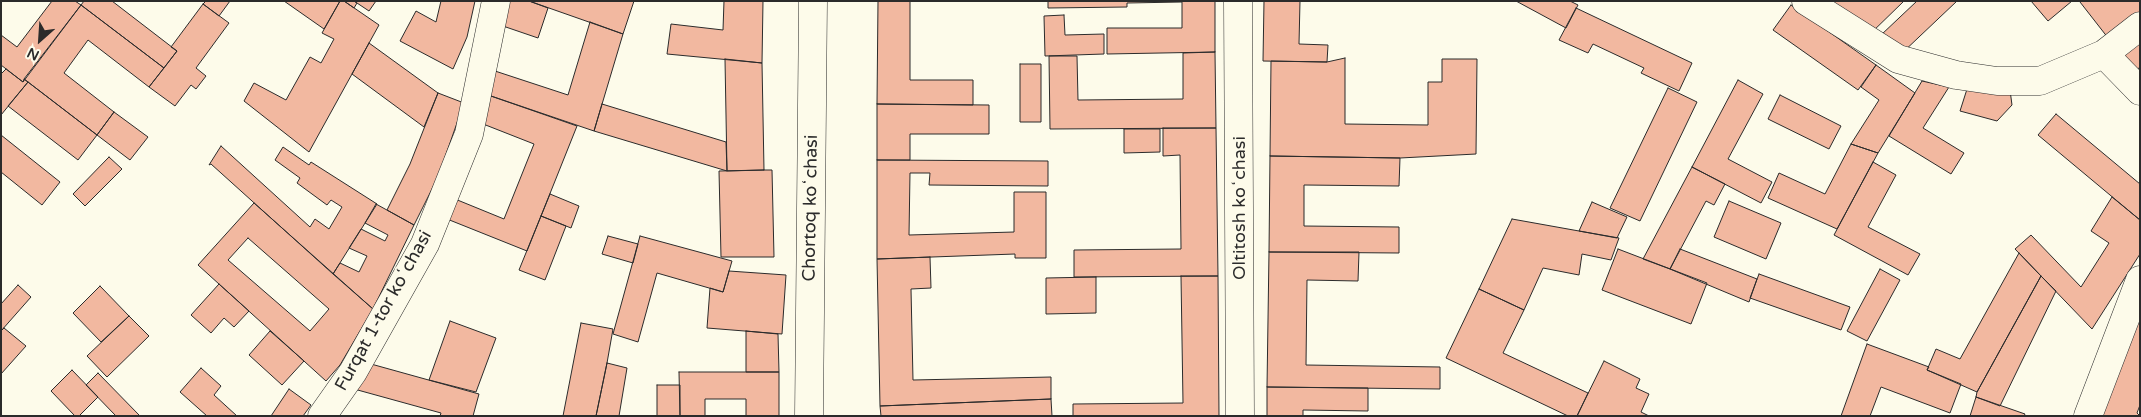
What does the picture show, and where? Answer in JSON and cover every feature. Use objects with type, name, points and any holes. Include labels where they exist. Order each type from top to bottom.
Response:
[{"type":"street","name":"Furqat 1-tor koʻchasi","points":[[322,416],[353,372],[425,244],[469,134],[496,1]]},
{"type":"street","name":"Chortoq koʻchasi","points":[[809,416],[813,1]]},
{"type":"street","name":"Oltitosh koʻchasi","points":[[1238,1],[1240,416]]},
{"type":"street","points":[[1806,1],[1898,59],[1956,76],[1998,81],[2040,81],[2104,54],[2140,26]]},
{"type":"street","points":[[2104,54],[2140,91]]},
{"type":"street","points":[[2088,416],[2140,280]]},
{"type":"building","points":[[52,1],[75,1],[81,5],[23,82],[1,65],[1,35],[17,47]]},
{"type":"building","points":[[84,1],[112,1],[177,51],[164,68],[81,5]]},
{"type":"building","points":[[206,1],[230,1],[219,16],[203,4]]},
{"type":"building","points":[[284,1],[340,1],[324,29]]},
{"type":"building","points":[[340,1],[344,1],[379,25],[309,152],[244,101],[254,83],[286,100],[310,57],[321,63],[334,39],[322,33]]},
{"type":"building","points":[[344,1],[354,1],[357,3],[354,8]]},
{"type":"building","points":[[354,1],[376,1],[369,11]]},
{"type":"building","points":[[441,1],[475,1],[467,37],[453,69],[400,41],[416,11],[436,22]]},
{"type":"building","points":[[505,1],[529,1],[548,8],[538,38],[497,24]]},
{"type":"building","points":[[529,1],[634,1],[623,34]]},
{"type":"building","points":[[724,1],[763,1],[762,63],[667,54],[671,24],[723,30]]},
{"type":"building","points":[[878,1],[910,1],[910,80],[973,80],[973,105],[877,104]]},
{"type":"building","points":[[1048,1],[1215,1],[1215,52],[1107,54],[1107,28],[1182,28],[1182,2],[1127,3],[1127,7],[1048,8]]},
{"type":"building","points":[[1264,1],[1300,1],[1299,44],[1328,45],[1327,62],[1263,61]]},
{"type":"building","points":[[1516,1],[1570,1],[1578,5],[1566,28]]},
{"type":"building","points":[[1826,1],[1904,1],[1868,36]]},
{"type":"building","points":[[1917,1],[1957,1],[1900,55],[1881,35]]},
{"type":"building","points":[[2031,1],[2072,1],[2048,21]]},
{"type":"building","points":[[2081,1],[2140,1],[2140,21],[2112,43]]},
{"type":"building","points":[[203,4],[229,23],[196,68],[206,76],[196,89],[191,85],[175,106],[149,87],[177,51],[171,47]]},
{"type":"building","points":[[81,5],[164,68],[149,87],[88,40],[64,73],[114,112],[97,135],[24,79]]},
{"type":"building","points":[[1791,5],[1876,65],[1858,90],[1773,30]]},
{"type":"building","points":[[1576,8],[1692,63],[1679,91],[1641,73],[1644,68],[1593,44],[1588,53],[1559,40]]},
{"type":"building","points":[[1064,15],[1065,35],[1104,34],[1104,54],[1045,56],[1044,16]]},
{"type":"building","points":[[590,22],[623,34],[594,131],[488,95],[495,71],[568,95]]},
{"type":"building","points":[[2140,36],[2140,67],[2133,73],[2118,56]]},
{"type":"building","points":[[369,43],[438,93],[424,127],[352,74]]},
{"type":"building","points":[[1215,52],[1216,128],[1050,129],[1049,56],[1077,56],[1078,100],[1183,99],[1183,53]]},
{"type":"building","points":[[1345,58],[1345,124],[1428,125],[1428,82],[1442,82],[1442,59],[1477,59],[1476,154],[1400,158],[1270,156],[1271,61],[1327,62]]},
{"type":"building","points":[[725,59],[762,63],[764,170],[727,171]]},
{"type":"building","points":[[1020,64],[1041,64],[1041,122],[1020,122]]},
{"type":"building","points":[[1876,65],[1915,93],[1878,153],[1851,144],[1879,100],[1861,87]]},
{"type":"building","points":[[6,69],[23,82],[24,79],[28,82],[1,115],[1,74]]},
{"type":"building","points":[[1738,80],[1763,94],[1728,159],[1772,182],[1761,203],[1692,167]]},
{"type":"building","points":[[1922,81],[1949,87],[1923,128],[1964,153],[1951,174],[1889,136]]},
{"type":"building","points":[[28,82],[97,135],[78,160],[8,106]]},
{"type":"building","points":[[1968,86],[2010,90],[2012,105],[1997,121],[1960,111]]},
{"type":"building","points":[[1668,88],[1697,102],[1640,221],[1610,208]]},
{"type":"building","points":[[438,93],[464,103],[438,177],[414,225],[387,210],[410,164]]},
{"type":"building","points":[[488,95],[577,126],[527,251],[447,219],[455,199],[504,219],[534,144],[478,122]]},
{"type":"building","points":[[1780,95],[1841,126],[1829,149],[1768,119]]},
{"type":"building","points":[[602,104],[726,142],[727,171],[594,131]]},
{"type":"building","points":[[877,104],[989,105],[989,134],[910,134],[910,160],[877,160]]},
{"type":"building","points":[[114,112],[148,137],[130,160],[97,135]]},
{"type":"building","points":[[2056,114],[2140,184],[2140,220],[2038,135]]},
{"type":"building","points":[[1163,128],[1216,128],[1218,276],[1074,277],[1074,250],[1181,249],[1180,155],[1163,156]]},
{"type":"building","points":[[1124,129],[1160,129],[1160,152],[1124,153]]},
{"type":"building","points":[[1,135],[60,182],[42,205],[1,172]]},
{"type":"building","points":[[1851,144],[1878,153],[1837,229],[1768,198],[1779,173],[1825,194]]},
{"type":"building","points":[[221,146],[310,227],[315,219],[329,229],[342,207],[331,200],[327,205],[297,183],[300,178],[275,160],[283,147],[309,165],[311,162],[377,204],[333,274],[211,164],[209,165]]},
{"type":"building","points":[[1270,156],[1400,158],[1399,186],[1304,185],[1304,226],[1399,227],[1399,253],[1269,252]]},
{"type":"building","points":[[109,157],[122,169],[85,206],[73,194]]},
{"type":"building","points":[[877,160],[1048,161],[1048,186],[929,185],[930,173],[910,173],[909,235],[1014,232],[1014,192],[1046,192],[1046,258],[1015,258],[1015,254],[877,259]]},
{"type":"building","points":[[1873,162],[1896,175],[1868,227],[1920,254],[1908,275],[1834,235]]},
{"type":"building","points":[[1692,167],[1725,184],[1714,205],[1706,201],[1670,269],[1643,259]]},
{"type":"building","points":[[772,170],[774,257],[721,257],[719,171]]},
{"type":"building","points":[[550,194],[579,206],[571,228],[541,216]]},
{"type":"building","points":[[2112,197],[2140,220],[2140,254],[2092,329],[2015,249],[2031,235],[2081,287],[2109,243],[2091,231]]},
{"type":"building","points":[[1729,201],[1781,223],[1766,259],[1714,237]]},
{"type":"building","points":[[1592,202],[1627,217],[1617,238],[1579,231]]},
{"type":"building","points":[[254,203],[373,309],[340,365],[326,381],[198,265]],"holes":[[[248,238],[329,309],[310,331],[228,260]]]},
{"type":"building","points":[[376,204],[414,225],[373,309],[333,274],[340,263],[359,272],[367,256],[349,248],[361,229],[385,241],[388,235],[365,223]]},
{"type":"building","points":[[541,216],[566,226],[545,280],[519,270]]},
{"type":"building","points":[[1512,219],[1619,238],[1611,260],[1582,254],[1579,275],[1543,268],[1524,310],[1479,289]]},
{"type":"building","points":[[608,236],[638,244],[633,263],[602,254]]},
{"type":"building","points":[[640,236],[732,261],[723,292],[657,273],[638,342],[613,334]]},
{"type":"building","points":[[1618,249],[1707,283],[1691,324],[1602,290]]},
{"type":"building","points":[[1680,249],[1757,279],[1749,302],[1670,269]]},
{"type":"building","points":[[1269,252],[1359,252],[1358,281],[1307,280],[1306,365],[1440,367],[1440,389],[1267,387]]},
{"type":"building","points":[[2019,253],[2041,276],[1977,392],[1927,370],[1936,349],[1960,359]]},
{"type":"building","points":[[930,257],[931,288],[911,289],[913,380],[1051,377],[1051,399],[880,406],[877,259]]},
{"type":"building","points":[[1880,269],[1900,280],[1867,341],[1847,331]]},
{"type":"building","points":[[729,271],[786,275],[782,334],[707,328],[710,288],[723,292]]},
{"type":"building","points":[[1759,274],[1850,307],[1841,330],[1750,298]]},
{"type":"building","points":[[1181,276],[1218,276],[1219,416],[1073,416],[1073,404],[1183,403]]},
{"type":"building","points":[[2041,276],[2056,291],[2000,406],[1976,397],[1977,392]]},
{"type":"building","points":[[1096,277],[1096,313],[1046,314],[1046,278]]},
{"type":"building","points":[[219,284],[249,311],[234,327],[224,318],[211,333],[191,315]]},
{"type":"building","points":[[18,285],[31,297],[1,331],[1,304]]},
{"type":"building","points":[[100,286],[129,316],[101,342],[73,313]]},
{"type":"building","points":[[1479,289],[1524,310],[1503,353],[1588,393],[1577,416],[1568,416],[1446,358]]},
{"type":"building","points":[[2140,303],[2140,405],[2137,413],[2140,416],[2100,416]]},
{"type":"building","points":[[129,316],[149,336],[107,377],[87,356]]},
{"type":"building","points":[[450,321],[496,338],[476,392],[429,380]]},
{"type":"building","points":[[581,323],[613,329],[607,363],[596,416],[563,416]]},
{"type":"building","points":[[4,328],[26,346],[1,374],[1,331]]},
{"type":"building","points":[[270,331],[304,361],[282,385],[249,355]]},
{"type":"building","points":[[746,331],[778,334],[779,372],[746,372]]},
{"type":"building","points":[[1867,344],[1929,367],[1927,370],[1961,384],[1950,413],[1881,387],[1870,416],[1841,416]]},
{"type":"building","points":[[1604,361],[1640,379],[1636,388],[1649,394],[1641,412],[1649,416],[1577,416]]},
{"type":"building","points":[[607,363],[627,368],[619,416],[596,416]]},
{"type":"building","points":[[371,364],[479,394],[473,416],[440,416],[441,413],[354,389]]},
{"type":"building","points":[[201,368],[221,386],[214,395],[237,416],[207,416],[180,392]]},
{"type":"building","points":[[72,370],[98,397],[79,416],[75,416],[51,391]]},
{"type":"building","points":[[679,372],[779,372],[779,416],[746,416],[746,399],[705,399],[705,416],[680,416]]},
{"type":"building","points":[[98,373],[140,416],[116,416],[86,385]]},
{"type":"building","points":[[657,385],[680,385],[680,416],[657,416]]},
{"type":"building","points":[[1267,387],[1368,388],[1368,411],[1303,410],[1303,416],[1267,416]]},
{"type":"building","points":[[289,389],[311,405],[303,416],[271,416]]},
{"type":"building","points":[[1976,397],[2025,414],[2024,416],[1970,416]]},
{"type":"building","points":[[1051,399],[1052,416],[881,416],[880,406]]}]
